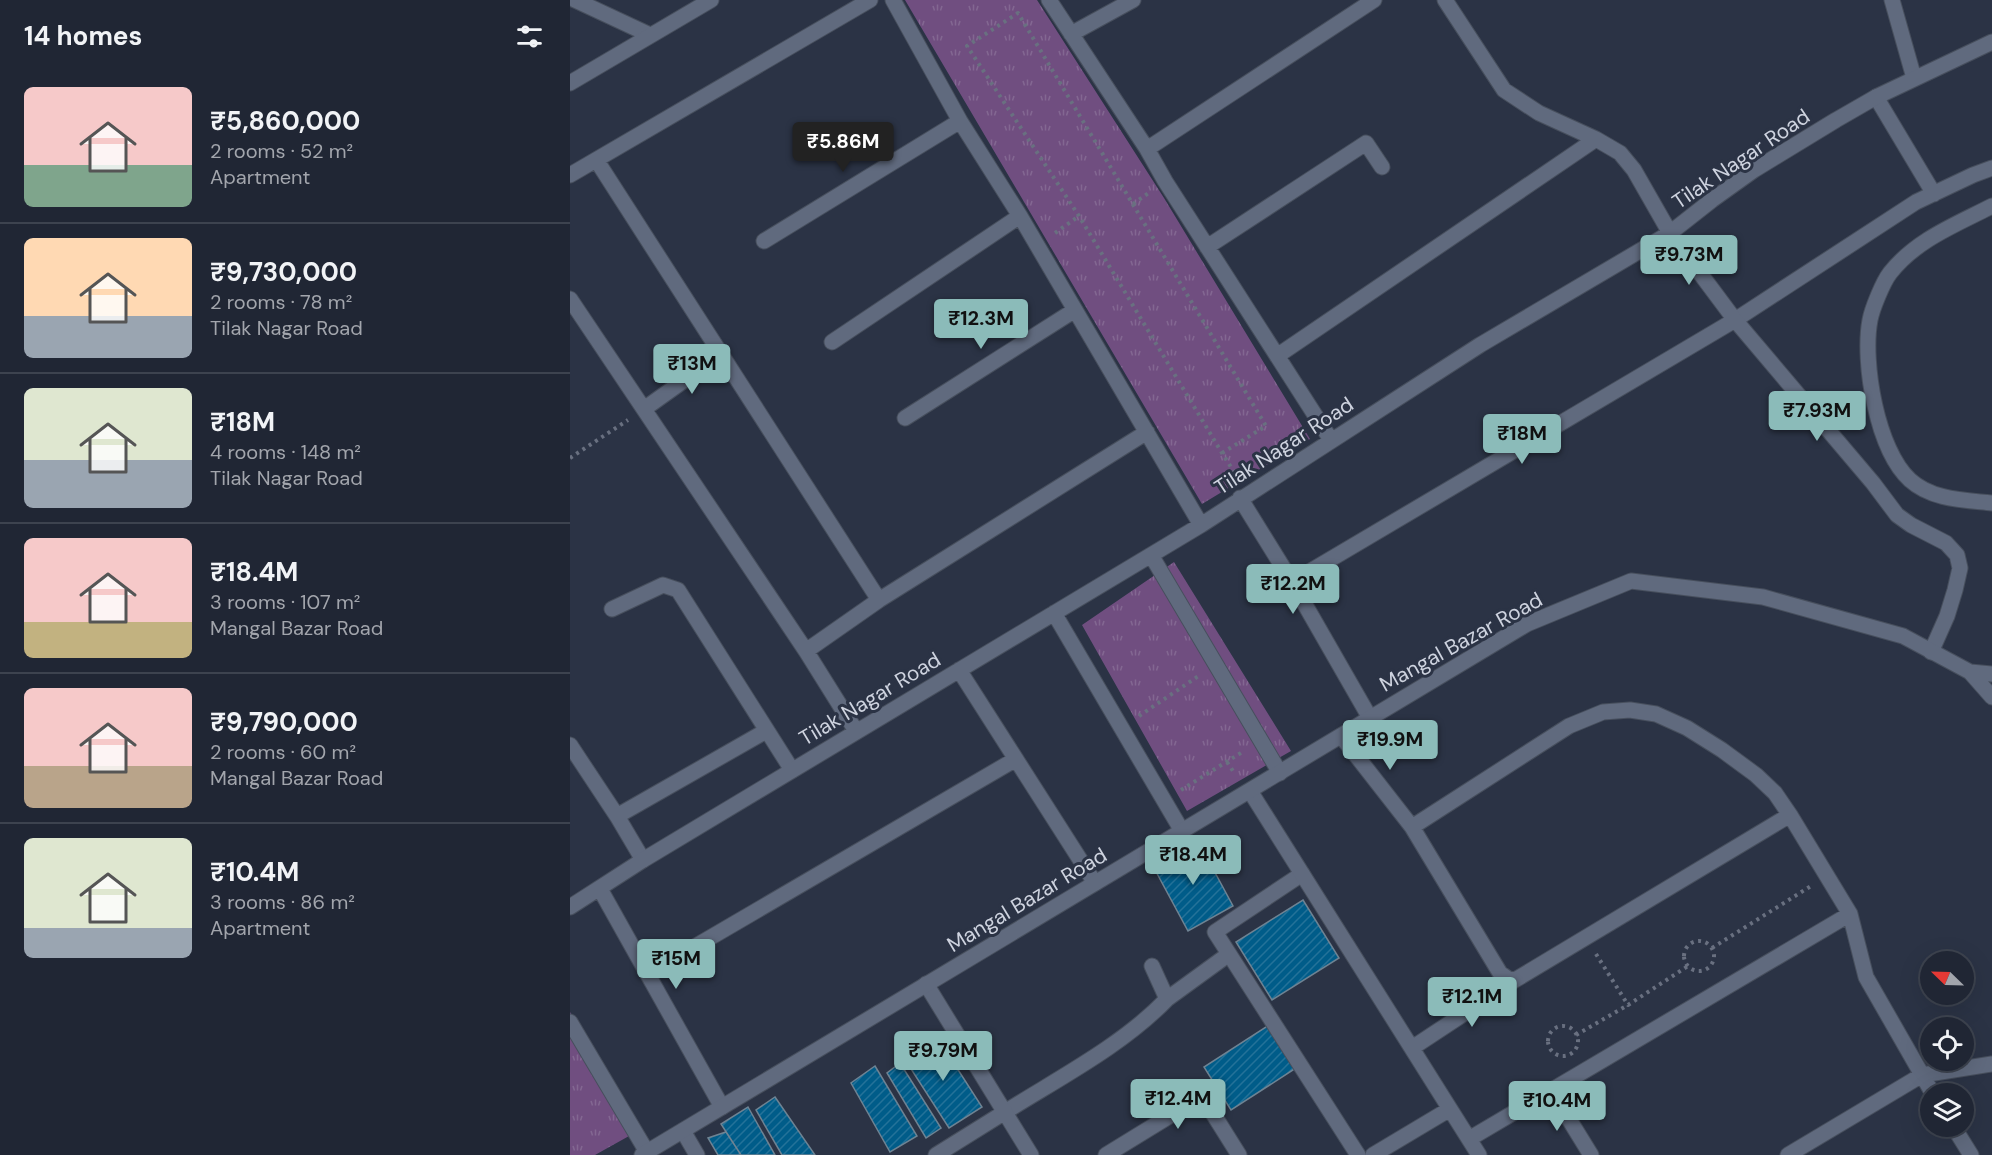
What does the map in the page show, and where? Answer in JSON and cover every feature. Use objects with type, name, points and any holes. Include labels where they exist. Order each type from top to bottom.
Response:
[{"type":"street","points":[[575,0],[650,35]]},
{"type":"street","points":[[570,83],[711,0]]},
{"type":"street","points":[[570,175],[870,0]]},
{"type":"street","points":[[893,0],[960,121],[1020,216],[1201,525]]},
{"type":"street","points":[[1049,0],[1147,149],[1331,440]]},
{"type":"street","points":[[1071,34],[1134,0]]},
{"type":"street","points":[[1147,149],[1374,0]]},
{"type":"street","points":[[1444,0],[1504,90],[1539,114],[1596,139],[1620,153],[1634,170],[1670,233],[1735,320],[1873,483],[1897,515],[1946,543],[1957,555],[1959,568],[1954,590],[1947,616],[1931,652]]},
{"type":"street","points":[[1892,0],[1914,78]]},
{"type":"street","name":"Tilak Nagar Road","points":[[570,907],[856,731],[1201,525],[1480,345],[1670,233],[1754,171],[1876,97],[1992,42]]},
{"type":"street","points":[[1876,97],[1934,194]]},
{"type":"street","points":[[764,241],[960,121]]},
{"type":"street","points":[[1277,356],[1596,139]]},
{"type":"street","points":[[1208,247],[1366,142],[1382,167]]},
{"type":"street","points":[[597,161],[879,600]]},
{"type":"street","points":[[1292,582],[1735,320],[1916,202],[1992,168]]},
{"type":"street","points":[[1992,206],[1931,237],[1888,275],[1870,318],[1867,351],[1870,381],[1880,423],[1891,453],[1909,479],[1931,494],[1992,503]]},
{"type":"street","points":[[832,342],[1020,216]]},
{"type":"street","points":[[570,298],[806,651],[856,731]]},
{"type":"street","points":[[904,418],[1075,310]]},
{"type":"street","points":[[644,409],[721,354]]},
{"type":"street","points":[[806,651],[879,600],[1147,432]]},
{"type":"street","points":[[1244,496],[1370,718]]},
{"type":"street","points":[[1151,555],[1280,773]]},
{"type":"street","name":"Mangal Bazar Road","points":[[644,1154],[1527,624],[1631,581],[1763,597],[1903,636],[1970,672],[1992,697]]},
{"type":"street","points":[[612,609],[663,585],[678,590],[792,770]]},
{"type":"street","points":[[1054,613],[1182,831]]},
{"type":"street","points":[[959,670],[1095,883]]},
{"type":"street","name":"Mangal Bazar Road","points":[[1970,672],[1992,674]]},
{"type":"street","points":[[1412,827],[1569,726],[1603,712],[1630,710],[1656,714],[1687,728],[1722,750],[1756,776],[1775,793],[1790,815],[1850,914],[1866,977],[1927,1083]]},
{"type":"street","points":[[617,816],[766,730]]},
{"type":"street","points":[[1341,736],[1412,827],[1500,973],[1515,980]]},
{"type":"street","points":[[570,745],[643,860]]},
{"type":"street","points":[[648,974],[1016,759]]},
{"type":"street","points":[[1250,791],[1479,1155]]},
{"type":"street","points":[[1412,1048],[1515,980],[1790,815]]},
{"type":"street","points":[[1302,874],[1215,932],[1358,1155]]},
{"type":"street","points":[[600,889],[722,1107]]},
{"type":"street","points":[[1469,1139],[1850,914]]},
{"type":"street","points":[[936,1155],[1129,1034],[1167,999],[1229,954]]},
{"type":"street","points":[[1152,966],[1167,999]]},
{"type":"street","points":[[927,984],[1031,1155]]},
{"type":"street","points":[[570,1022],[644,1154]]},
{"type":"street","points":[[1788,1155],[1922,1075],[1992,1064]]},
{"type":"street","points":[[1551,1090],[1591,1155]]},
{"type":"street","points":[[1106,1155],[1202,1096],[1239,1155]]},
{"type":"street","points":[[1373,1155],[1450,1109]]},
{"type":"street","points":[[683,1131],[698,1155]]},
{"type":"street","points":[[1960,1137],[1971,1155]]},
{"type":"path","points":[[1222,453],[1266,426],[1018,13],[968,46],[1079,216],[1222,453],[1244,496]]},
{"type":"path","points":[[1037,245],[1079,216]]},
{"type":"path","points":[[570,458],[644,409]]},
{"type":"path","points":[[1136,718],[1201,674]]},
{"type":"path","points":[[1179,791],[1247,749]]},
{"type":"path","points":[[1712,948],[1827,876]]},
{"type":"path","points":[[1586,937],[1628,1005]]},
{"type":"path","points":[[1699,940],[1712,948],[1714,953],[1712,962],[1706,969],[1696,971],[1688,966],[1684,958],[1686,947],[1690,944],[1699,940]]},
{"type":"path","points":[[1576,1035],[1688,966]]},
{"type":"path","points":[[1564,1026],[1574,1031],[1576,1035],[1577,1044],[1573,1053],[1569,1055],[1555,1055],[1549,1047],[1548,1037],[1554,1029],[1564,1026]]},
{"type":"green space","points":[[905,0],[1037,0],[1164,198],[1310,439],[1202,504]]},
{"type":"green space","points":[[1174,562],[1291,751],[1187,811],[1082,625]]},
{"type":"green space","points":[[570,1012],[638,1131],[595,1155],[570,1155]]},
{"type":"building","points":[[1198,841],[1233,906],[1188,931],[1153,866]]},
{"type":"building","points":[[1303,900],[1339,958],[1272,1000],[1236,942]]},
{"type":"building","points":[[1269,1025],[1296,1068],[1231,1110],[1204,1067]]},
{"type":"building","points":[[937,1037],[982,1107],[949,1128],[904,1058]]},
{"type":"building","points":[[900,1063],[941,1128],[926,1138],[887,1073]]},
{"type":"building","points":[[875,1066],[917,1136],[890,1152],[851,1083]]},
{"type":"building","points":[[775,1097],[815,1155],[782,1155],[756,1110]]},
{"type":"building","points":[[748,1107],[775,1155],[741,1155],[721,1124]]},
{"type":"building","points":[[726,1132],[741,1155],[718,1155],[708,1138]]}]
